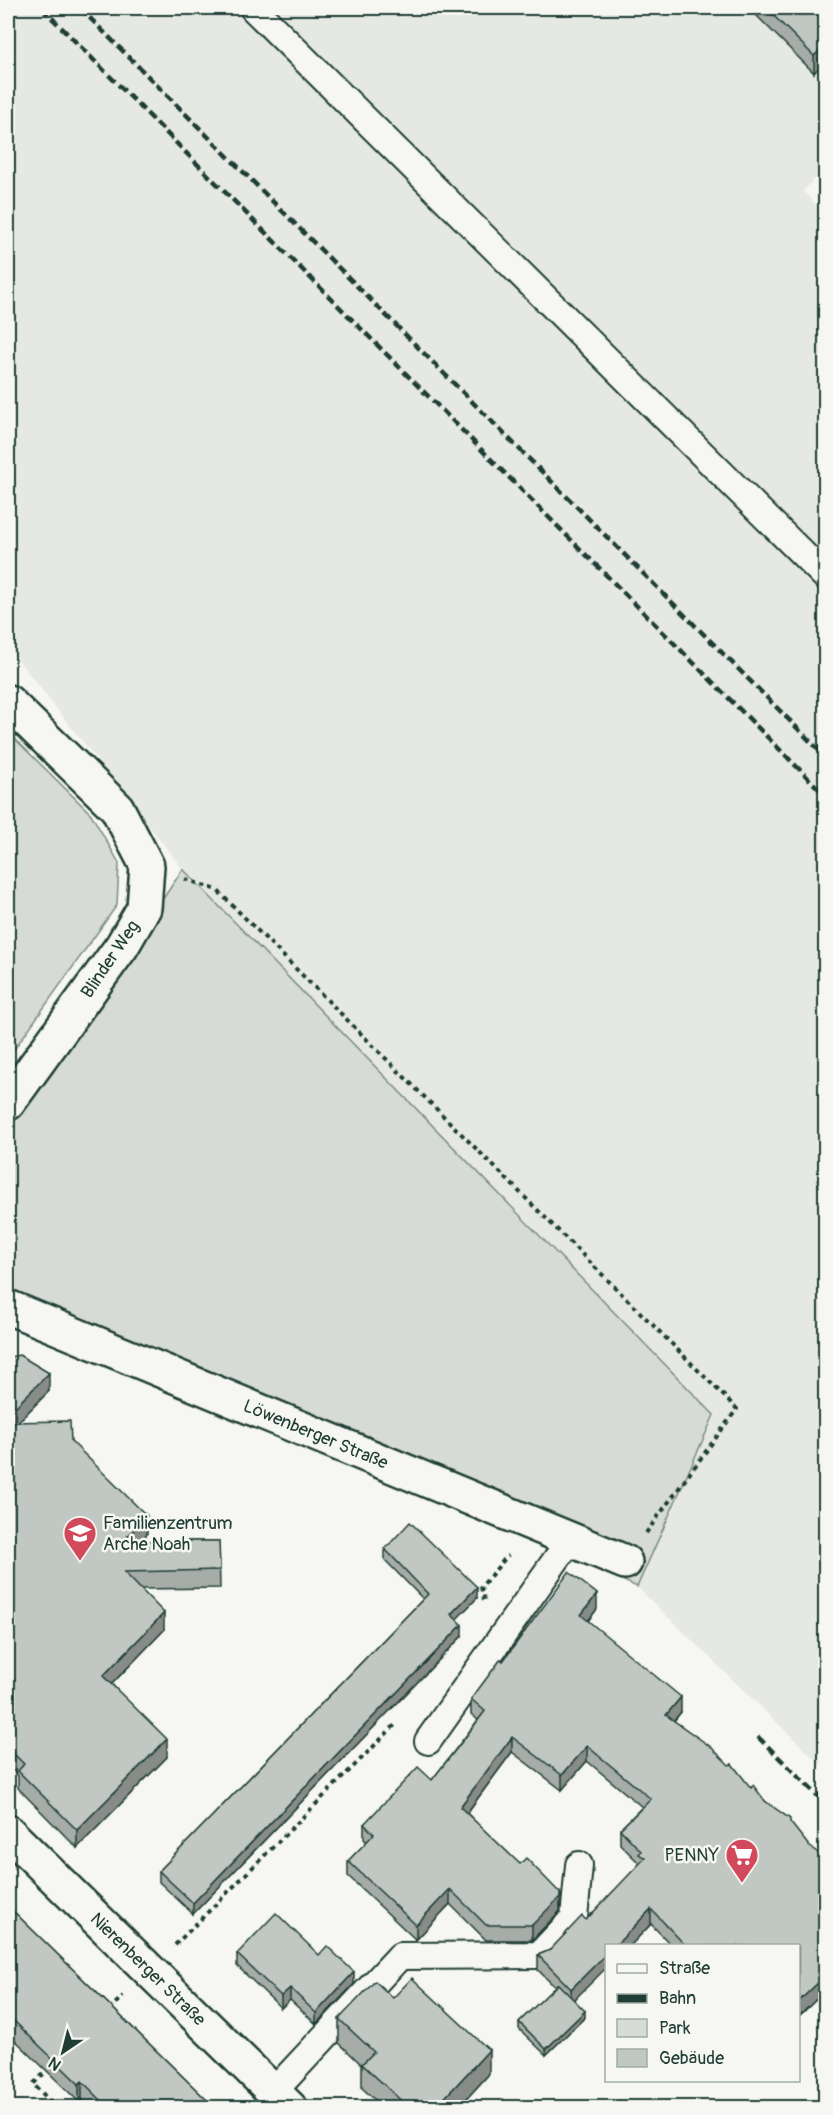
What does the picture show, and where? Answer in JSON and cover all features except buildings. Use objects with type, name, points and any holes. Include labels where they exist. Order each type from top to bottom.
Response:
[{"type":"street","points":[[8,702],[117,808],[147,866]]},
{"type":"street","name":"Blinder Weg","points":[[8,1103],[122,946],[144,908],[147,866]]},
{"type":"street","name":"Löwenberger Straße","points":[[8,1307],[625,1562]]},
{"type":"street","name":"Nierenberger Straße","points":[[8,1832],[282,2099]]},
{"type":"lane","points":[[253,8],[825,577]]},
{"type":"lane","points":[[428,1741],[570,1540]]},
{"type":"lane","points":[[282,2099],[400,1956],[539,1955],[574,1918],[579,1865]]},
{"type":"path","points":[[147,866],[217,891],[737,1409],[625,1562]]},
{"type":"path","points":[[486,1606],[481,1587],[535,1526]]},
{"type":"path","points":[[102,2017],[400,1720]]},
{"type":"path","points":[[50,2068],[33,2084],[57,2108]]},
{"type":"shaded area","points":[[8,8],[825,8],[825,168],[803,191],[826,215],[825,1769],[637,1587],[714,1414],[183,869],[8,647]]},
{"type":"green space","points":[[8,732],[91,814],[119,863],[117,905],[8,1058]]},
{"type":"green space","points":[[183,869],[714,1415],[637,1587],[8,1298],[8,1129]]},
{"type":"railway","points":[[42,8],[826,796]]},
{"type":"railway","points":[[80,8],[826,757]]},
{"type":"railway","points":[[758,1737],[826,1804]]},
{"type":"place","name":"Familienzentrum Arche Noah","points":[[80,1562]]},
{"type":"place","name":"PENNY","points":[[742,1884]]}]
